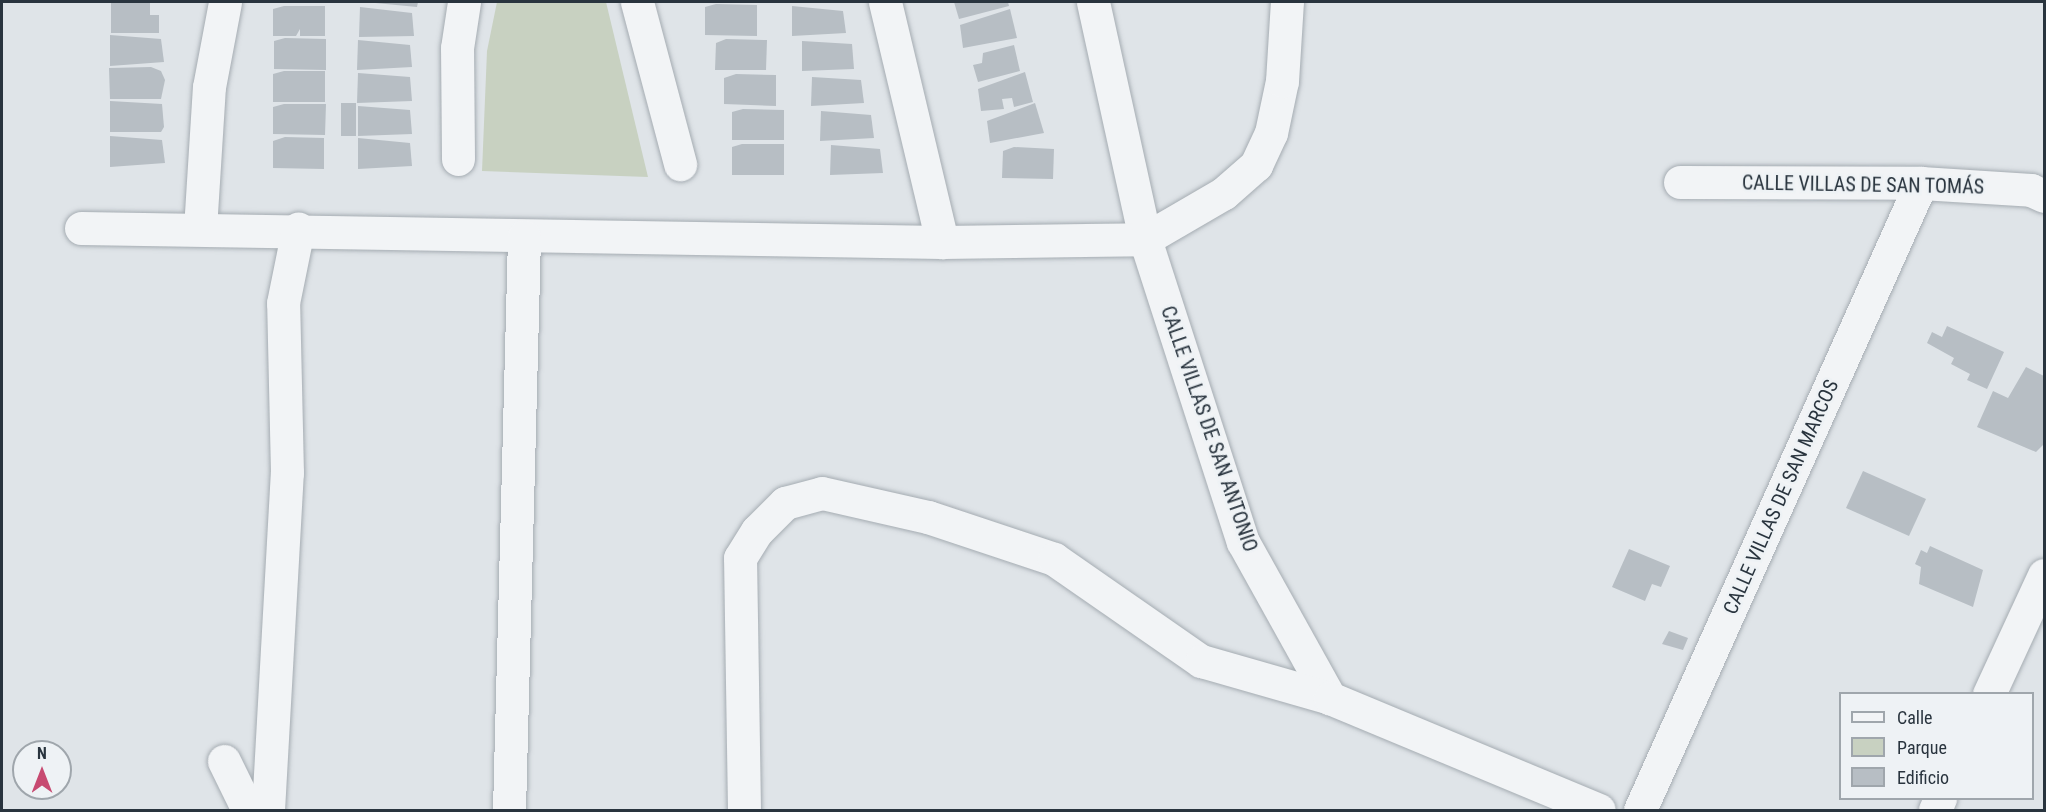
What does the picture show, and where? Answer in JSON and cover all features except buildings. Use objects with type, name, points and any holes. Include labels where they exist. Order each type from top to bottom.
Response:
[{"type":"street","points":[[200,229],[209,87],[225,2]]},
{"type":"street","points":[[459,159],[457,48],[464,2]]},
{"type":"street","points":[[637,2],[680,164]]},
{"type":"street","points":[[885,2],[942,242]]},
{"type":"street","name":"CALLE VILLAS DE SAN ANTONIO","points":[[1093,2],[1145,239],[1243,542],[1330,698]]},
{"type":"street","points":[[81,228],[298,229],[524,236],[942,242],[1145,239],[1224,193],[1256,165],[1271,133],[1282,81],[1287,2]]},
{"type":"street","name":"CALLE VILLAS DE SAN TOMÁS","points":[[1680,182],[1921,183],[2031,190],[2044,196]]},
{"type":"street","name":"CALLE VILLAS DE SAN MARCOS","points":[[1640,810],[1921,183]]},
{"type":"street","points":[[268,810],[287,473],[283,303],[298,229]]},
{"type":"street","points":[[509,810],[524,236]]},
{"type":"street","points":[[744,810],[740,558],[757,531],[784,503],[822,493],[928,517],[1054,560],[1168,644],[1201,661],[1330,698],[1599,810]]},
{"type":"street","points":[[1989,692],[2044,575]]},
{"type":"street","points":[[224,761],[248,810]]},
{"type":"green space","points":[[497,2],[606,2],[648,177],[482,171],[487,51]]}]
